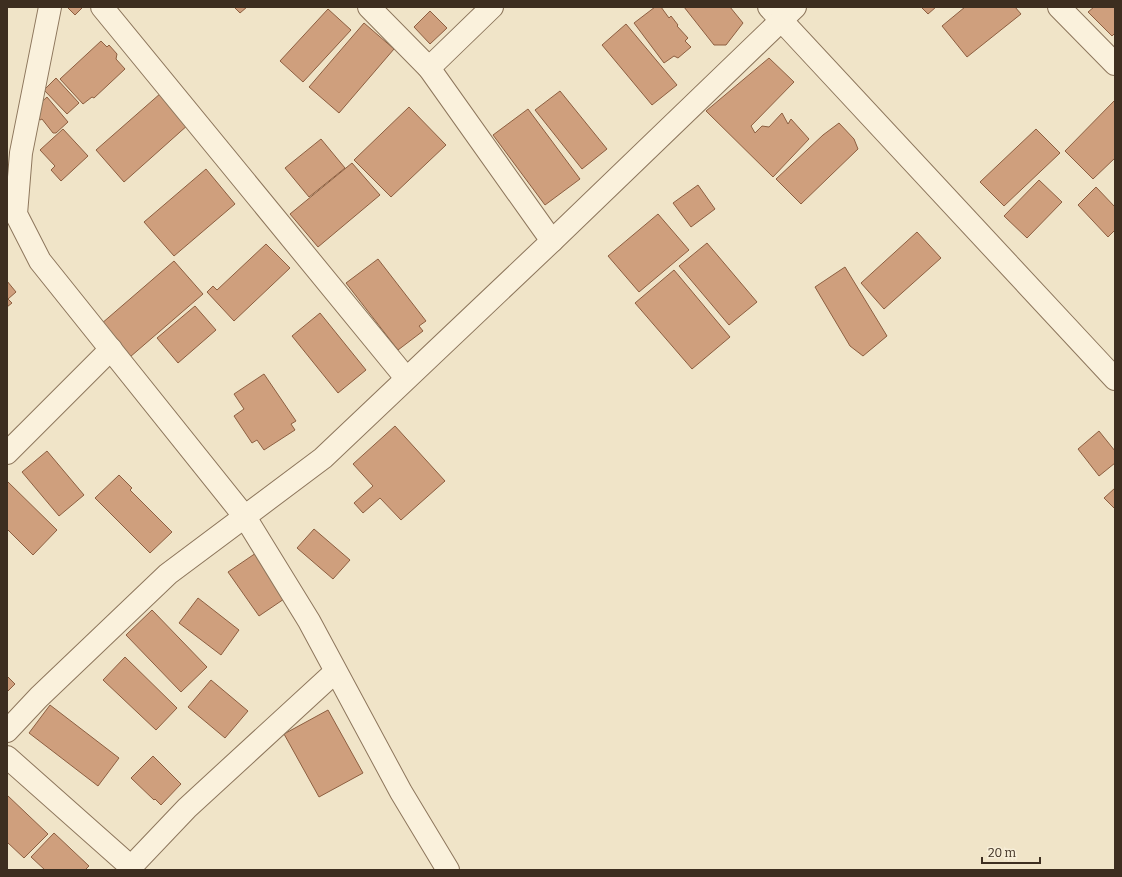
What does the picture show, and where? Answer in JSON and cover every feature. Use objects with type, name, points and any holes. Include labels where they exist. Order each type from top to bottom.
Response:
[{"type":"street","points":[[50,7],[21,153],[16,214],[40,261],[245,517],[309,621],[401,792],[448,870]]},
{"type":"street","points":[[102,7],[406,378]]},
{"type":"street","points":[[369,7],[429,68],[552,241]]},
{"type":"street","points":[[429,68],[492,7]]},
{"type":"street","points":[[1059,7],[1115,64]]},
{"type":"street","points":[[7,731],[39,697],[168,574],[323,458],[552,241],[782,11],[1115,379]]},
{"type":"street","points":[[7,453],[110,349]]},
{"type":"street","points":[[7,757],[130,869],[187,808],[336,672]]},
{"type":"building","points":[[67,7],[83,7],[75,15]]},
{"type":"building","points":[[234,7],[247,7],[240,13]]},
{"type":"building","points":[[655,7],[661,7],[669,18],[671,16],[678,25],[677,26],[688,38],[685,41],[691,47],[678,58],[674,56],[664,63],[634,23]]},
{"type":"building","points":[[684,7],[730,7],[743,23],[726,45],[714,45]]},
{"type":"building","points":[[921,7],[936,7],[928,14]]},
{"type":"building","points":[[965,7],[1015,7],[1021,14],[967,57],[942,26]]},
{"type":"building","points":[[1094,7],[1115,7],[1115,33],[1112,36],[1088,12]]},
{"type":"building","points":[[328,9],[351,30],[303,82],[280,61]]},
{"type":"building","points":[[430,11],[447,28],[430,44],[414,27]]},
{"type":"building","points":[[364,23],[394,49],[339,113],[309,87]]},
{"type":"building","points":[[626,24],[677,85],[652,105],[602,45]]},
{"type":"building","points":[[101,41],[107,47],[109,45],[117,54],[116,59],[125,69],[94,98],[92,97],[83,104],[60,79]]},
{"type":"building","points":[[769,58],[794,82],[751,126],[755,133],[762,126],[769,127],[782,113],[788,124],[791,119],[809,139],[773,177],[706,111]]},
{"type":"building","points":[[56,78],[79,103],[67,114],[44,90]]},
{"type":"building","points":[[560,91],[607,149],[582,169],[535,110]]},
{"type":"building","points":[[161,93],[189,124],[124,182],[96,150]]},
{"type":"building","points":[[47,97],[68,122],[56,133],[53,133],[42,119],[40,120],[34,113],[36,107]]},
{"type":"building","points":[[1115,100],[1115,158],[1093,179],[1065,151]]},
{"type":"building","points":[[409,107],[446,145],[391,197],[354,160]]},
{"type":"building","points":[[528,109],[580,179],[545,205],[493,135]]},
{"type":"building","points":[[839,123],[854,139],[858,149],[801,204],[776,179],[823,135]]},
{"type":"building","points":[[63,129],[88,156],[61,181],[51,170],[55,166],[40,150]]},
{"type":"building","points":[[1036,129],[1060,153],[1004,206],[980,182]]},
{"type":"building","points":[[321,139],[345,168],[309,197],[285,168]]},
{"type":"building","points":[[352,163],[380,195],[318,247],[290,214]]},
{"type":"building","points":[[206,169],[235,204],[174,256],[144,222]]},
{"type":"building","points":[[1039,180],[1062,202],[1027,238],[1004,216]]},
{"type":"building","points":[[698,185],[715,209],[691,227],[673,203]]},
{"type":"building","points":[[1096,187],[1115,207],[1115,230],[1108,237],[1078,205]]},
{"type":"building","points":[[658,214],[689,250],[639,292],[608,256]]},
{"type":"building","points":[[917,232],[941,258],[884,309],[861,283]]},
{"type":"building","points":[[707,243],[757,302],[729,325],[679,266]]},
{"type":"building","points":[[266,244],[290,268],[234,321],[207,292],[213,286],[217,290]]},
{"type":"building","points":[[378,259],[426,321],[419,326],[423,331],[398,350],[346,283]]},
{"type":"building","points":[[174,261],[203,294],[130,357],[101,324]]},
{"type":"building","points":[[845,267],[887,336],[863,356],[850,346],[815,287]]},
{"type":"building","points":[[674,270],[730,337],[692,369],[635,303]]},
{"type":"building","points":[[7,281],[16,292],[8,299],[12,303],[7,307]]},
{"type":"building","points":[[195,306],[216,330],[178,363],[157,338]]},
{"type":"building","points":[[320,313],[366,370],[338,393],[292,336]]},
{"type":"building","points":[[264,374],[296,421],[291,424],[295,430],[264,450],[257,440],[252,443],[234,416],[244,409],[234,394]]},
{"type":"building","points":[[395,426],[445,481],[401,520],[380,498],[363,513],[354,503],[373,486],[353,464]]},
{"type":"building","points":[[1099,431],[1115,451],[1115,463],[1099,476],[1078,449]]},
{"type":"building","points":[[47,451],[84,495],[59,516],[22,472]]},
{"type":"building","points":[[119,475],[132,488],[130,490],[172,532],[150,553],[95,498]]},
{"type":"building","points":[[7,481],[57,530],[33,555],[7,529]]},
{"type":"building","points":[[1115,488],[1115,509],[1104,498]]},
{"type":"building","points":[[314,529],[350,560],[333,579],[297,548]]},
{"type":"building","points":[[256,553],[287,597],[259,616],[228,572]]},
{"type":"building","points":[[198,598],[239,630],[221,655],[179,623]]},
{"type":"building","points":[[152,610],[207,667],[181,692],[126,635]]},
{"type":"building","points":[[125,657],[177,708],[156,730],[103,680]]},
{"type":"building","points":[[7,676],[15,684],[7,692]]},
{"type":"building","points":[[211,680],[248,711],[225,738],[188,707]]},
{"type":"building","points":[[50,705],[119,758],[98,786],[29,733]]},
{"type":"building","points":[[328,710],[363,773],[319,797],[284,734]]},
{"type":"building","points":[[153,756],[181,784],[161,805],[131,778]]},
{"type":"building","points":[[7,795],[48,834],[24,858],[7,842]]},
{"type":"building","points":[[54,833],[89,866],[85,870],[45,870],[31,857]]}]
